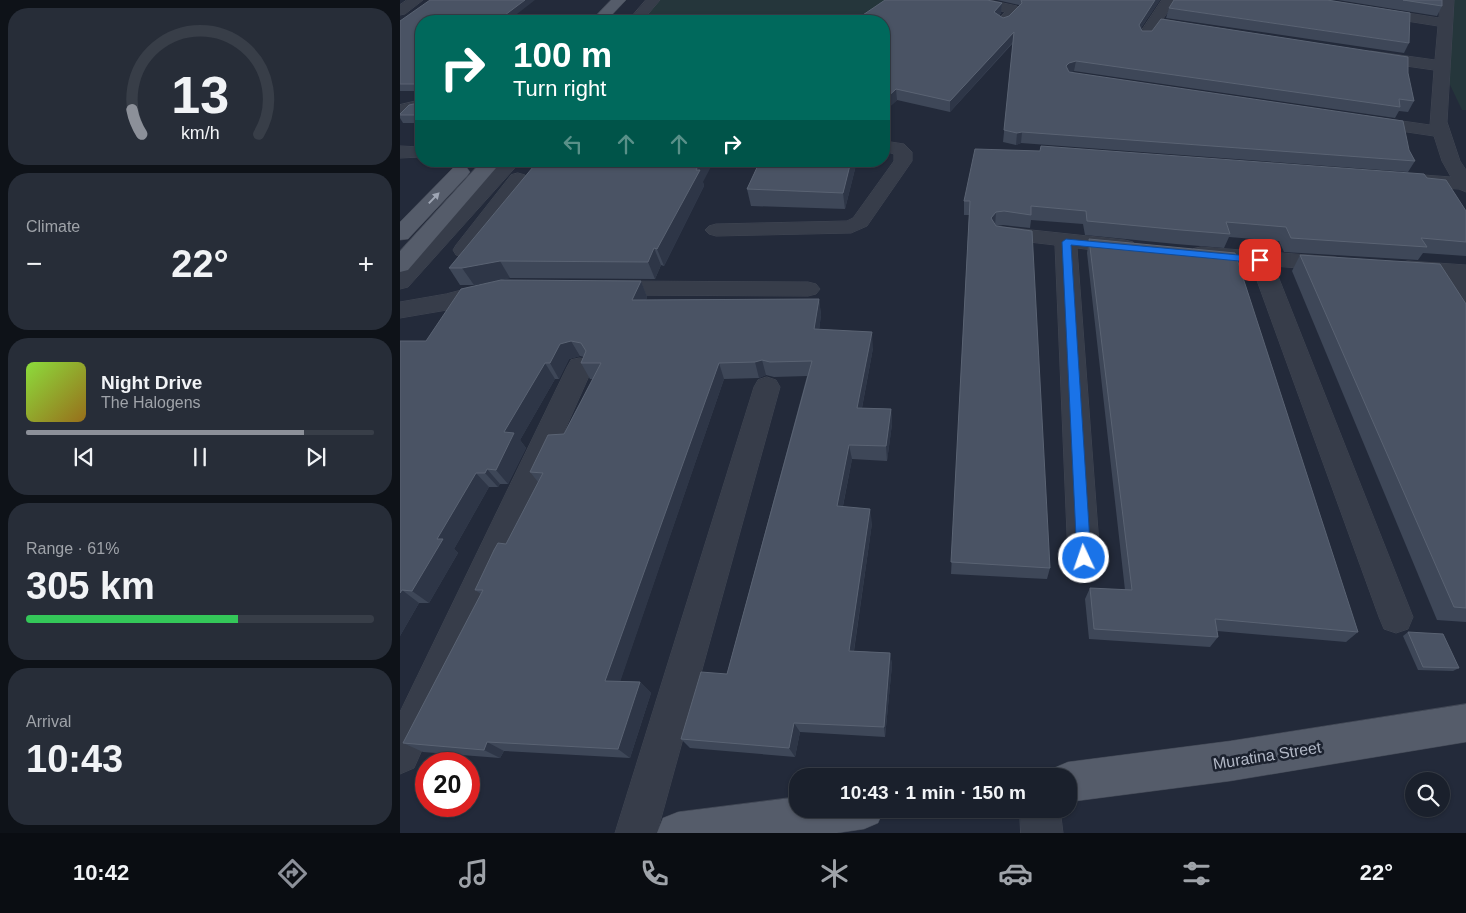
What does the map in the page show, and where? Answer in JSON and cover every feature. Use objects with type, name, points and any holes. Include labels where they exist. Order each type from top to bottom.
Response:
[{"type":"main road","points":[[604,15],[619,0]]},
{"type":"main road","points":[[625,15],[639,0]]},
{"type":"main road","points":[[400,234],[463,167]]},
{"type":"main road","points":[[400,265],[488,167]]},
{"type":"main road","name":"Muratina Street","points":[[1077,781],[1230,761],[1466,723]]},
{"type":"main road","points":[[678,833],[794,818]]},
{"type":"street","points":[[400,11],[416,0]]},
{"type":"street","points":[[640,15],[653,0]]},
{"type":"street","points":[[1145,36],[1169,0]]},
{"type":"street","points":[[1300,0],[1446,23]]},
{"type":"street","points":[[1447,0],[1438,122],[1451,161],[1465,185]]},
{"type":"street","points":[[978,1],[1012,9],[1002,22]]},
{"type":"street","points":[[1154,22],[1211,31]]},
{"type":"street","points":[[1355,53],[1441,66]]},
{"type":"street","points":[[400,110],[415,106]]},
{"type":"street","points":[[1354,119],[1442,132]]},
{"type":"street","points":[[716,230],[851,227],[860,222],[903,161],[903,152],[898,148],[890,147]]},
{"type":"street","points":[[400,152],[415,152]]},
{"type":"street","points":[[400,282],[491,182],[520,171]]},
{"type":"street","points":[[464,250],[520,171]]},
{"type":"street","points":[[1395,179],[1465,185]]},
{"type":"street","points":[[1003,234],[1144,249]]},
{"type":"street","points":[[1066,242],[1084,558]]},
{"type":"street","points":[[1182,253],[1359,266]]},
{"type":"street","points":[[1260,260],[1396,617]]},
{"type":"street","points":[[1389,267],[1457,271],[1466,297]]},
{"type":"street","points":[[400,310],[447,302],[490,289],[510,287]]},
{"type":"street","points":[[590,288],[808,288]]},
{"type":"street","points":[[400,754],[580,368]]},
{"type":"street","points":[[636,833],[767,387]]},
{"type":"street","points":[[1041,818],[1042,833]]},
{"type":"shaded area","points":[[655,0],[896,0],[878,15],[642,15]]},
{"type":"shaded area","points":[[1446,0],[1466,0],[1466,110],[1462,110],[1441,66]]},
{"type":"building","points":[[430,0],[525,0],[505,15],[415,15],[415,84],[400,84],[400,21]]},
{"type":"building","points":[[885,0],[987,0],[1002,3],[994,12],[1003,18],[1009,16],[1022,3],[1021,0],[1155,0],[1139,25],[1142,31],[1152,31],[1161,19],[1408,57],[1408,73],[1414,101],[1399,99],[1400,107],[1076,61],[1066,66],[1069,72],[1403,121],[1409,150],[1415,161],[1017,133],[1004,130],[1014,32],[950,101],[896,89],[890,94],[890,15],[863,15]]},
{"type":"building","points":[[1174,0],[1327,0],[1410,13],[1409,43],[1169,8]]},
{"type":"building","points":[[1403,0],[1442,0],[1442,6]]},
{"type":"building","points":[[415,104],[415,115],[400,115],[400,114],[409,105]]},
{"type":"building","points":[[1041,146],[1424,174],[1427,178],[1446,180],[1466,211],[1466,242],[1421,238],[1427,247],[1291,238],[1286,227],[1226,222],[1230,234],[1181,230],[1087,221],[1086,211],[1031,206],[1031,215],[1004,211],[996,212],[991,218],[996,226],[1032,231],[1050,568],[951,562],[970,201],[964,201],[975,149],[1040,151]]},
{"type":"building","points":[[533,167],[698,167],[696,170],[700,170],[657,249],[654,248],[648,262],[500,261],[462,268],[449,268]]},
{"type":"building","points":[[757,167],[850,167],[843,193],[747,189]]},
{"type":"building","points":[[1089,239],[1235,253],[1358,632],[1215,619],[1218,637],[1094,629],[1090,588],[1132,590]]},
{"type":"building","points":[[1300,255],[1440,264],[1466,304],[1466,608],[1454,607]]},
{"type":"building","points":[[501,280],[641,281],[632,300],[819,299],[814,329],[872,332],[857,408],[891,409],[886,446],[849,445],[837,506],[870,509],[849,651],[890,653],[884,727],[794,723],[789,748],[681,739],[701,672],[727,674],[812,361],[770,362],[762,360],[755,362],[719,363],[605,681],[640,682],[618,749],[487,742],[484,750],[403,743],[483,590],[475,590],[494,550],[498,543],[506,544],[543,473],[530,472],[548,435],[564,434],[601,363],[581,363],[586,351],[581,343],[571,341],[560,344],[550,363],[545,363],[504,432],[514,433],[496,470],[487,469],[485,473],[476,473],[437,539],[443,539],[412,591],[402,590],[400,593],[400,341],[426,341],[461,289]]},
{"type":"building","points":[[1408,632],[1443,634],[1459,668],[1423,667]]},
{"type":"route","points":[[1084,558],[1066,242],[1260,260]]}]
